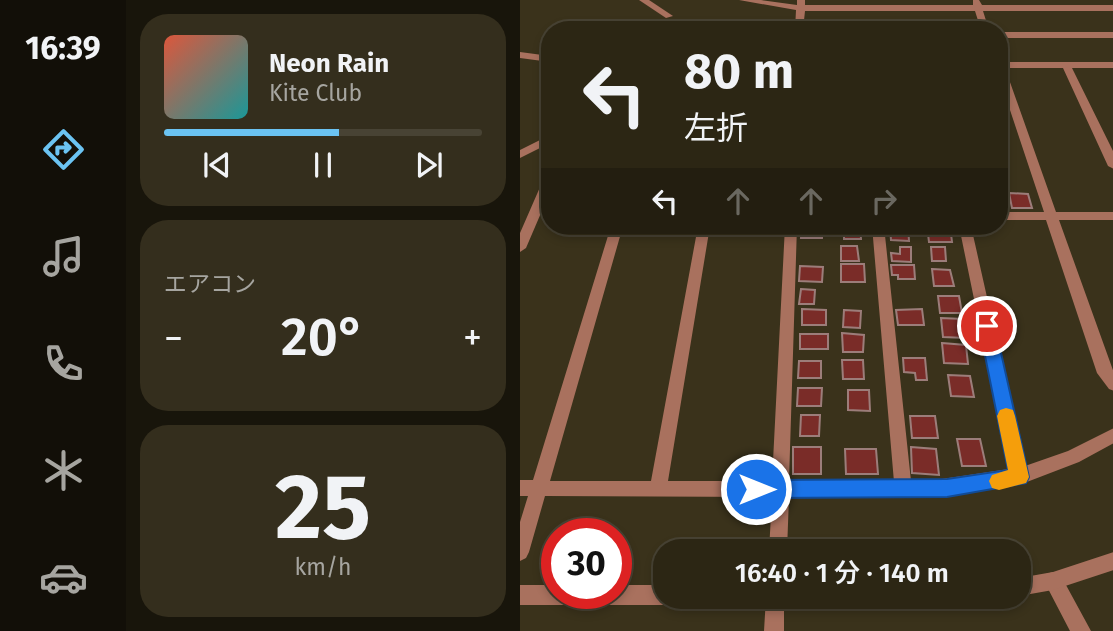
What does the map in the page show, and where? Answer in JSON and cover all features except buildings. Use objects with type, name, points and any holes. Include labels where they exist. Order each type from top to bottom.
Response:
[{"type":"street","points":[[643,0],[669,16]]},
{"type":"street","points":[[743,0],[800,4],[1093,4],[1113,8]]},
{"type":"street","points":[[977,4],[982,21]]},
{"type":"street","points":[[1008,34],[1113,35]]},
{"type":"street","points":[[520,55],[541,58]]},
{"type":"street","points":[[1066,65],[1113,166]]},
{"type":"street","points":[[1008,66],[1113,65]]},
{"type":"street","points":[[1008,90],[1105,373],[1113,385]]},
{"type":"street","points":[[520,155],[541,143]]},
{"type":"street","points":[[520,248],[541,200]]},
{"type":"street","points":[[1008,216],[1113,216]]},
{"type":"street","points":[[534,217],[541,217]]},
{"type":"street","points":[[520,552],[614,235]]},
{"type":"street","points":[[658,488],[702,235]]},
{"type":"street","points":[[779,539],[791,235]]},
{"type":"street","points":[[879,235],[903,488]]},
{"type":"street","points":[[967,235],[1019,477]]},
{"type":"street","points":[[520,488],[947,488],[1019,477],[1091,450],[1113,435]]},
{"type":"street","points":[[1031,585],[1053,582],[1113,561]]},
{"type":"street","points":[[1053,582],[1081,631]]},
{"type":"street","points":[[520,595],[653,595]]},
{"type":"street","points":[[774,631],[775,609]]},
{"type":"slow traffic","points":[[999,481],[1019,477],[1006,416]]},
{"type":"route","points":[[756,489],[947,488],[1019,477],[987,326]]}]
